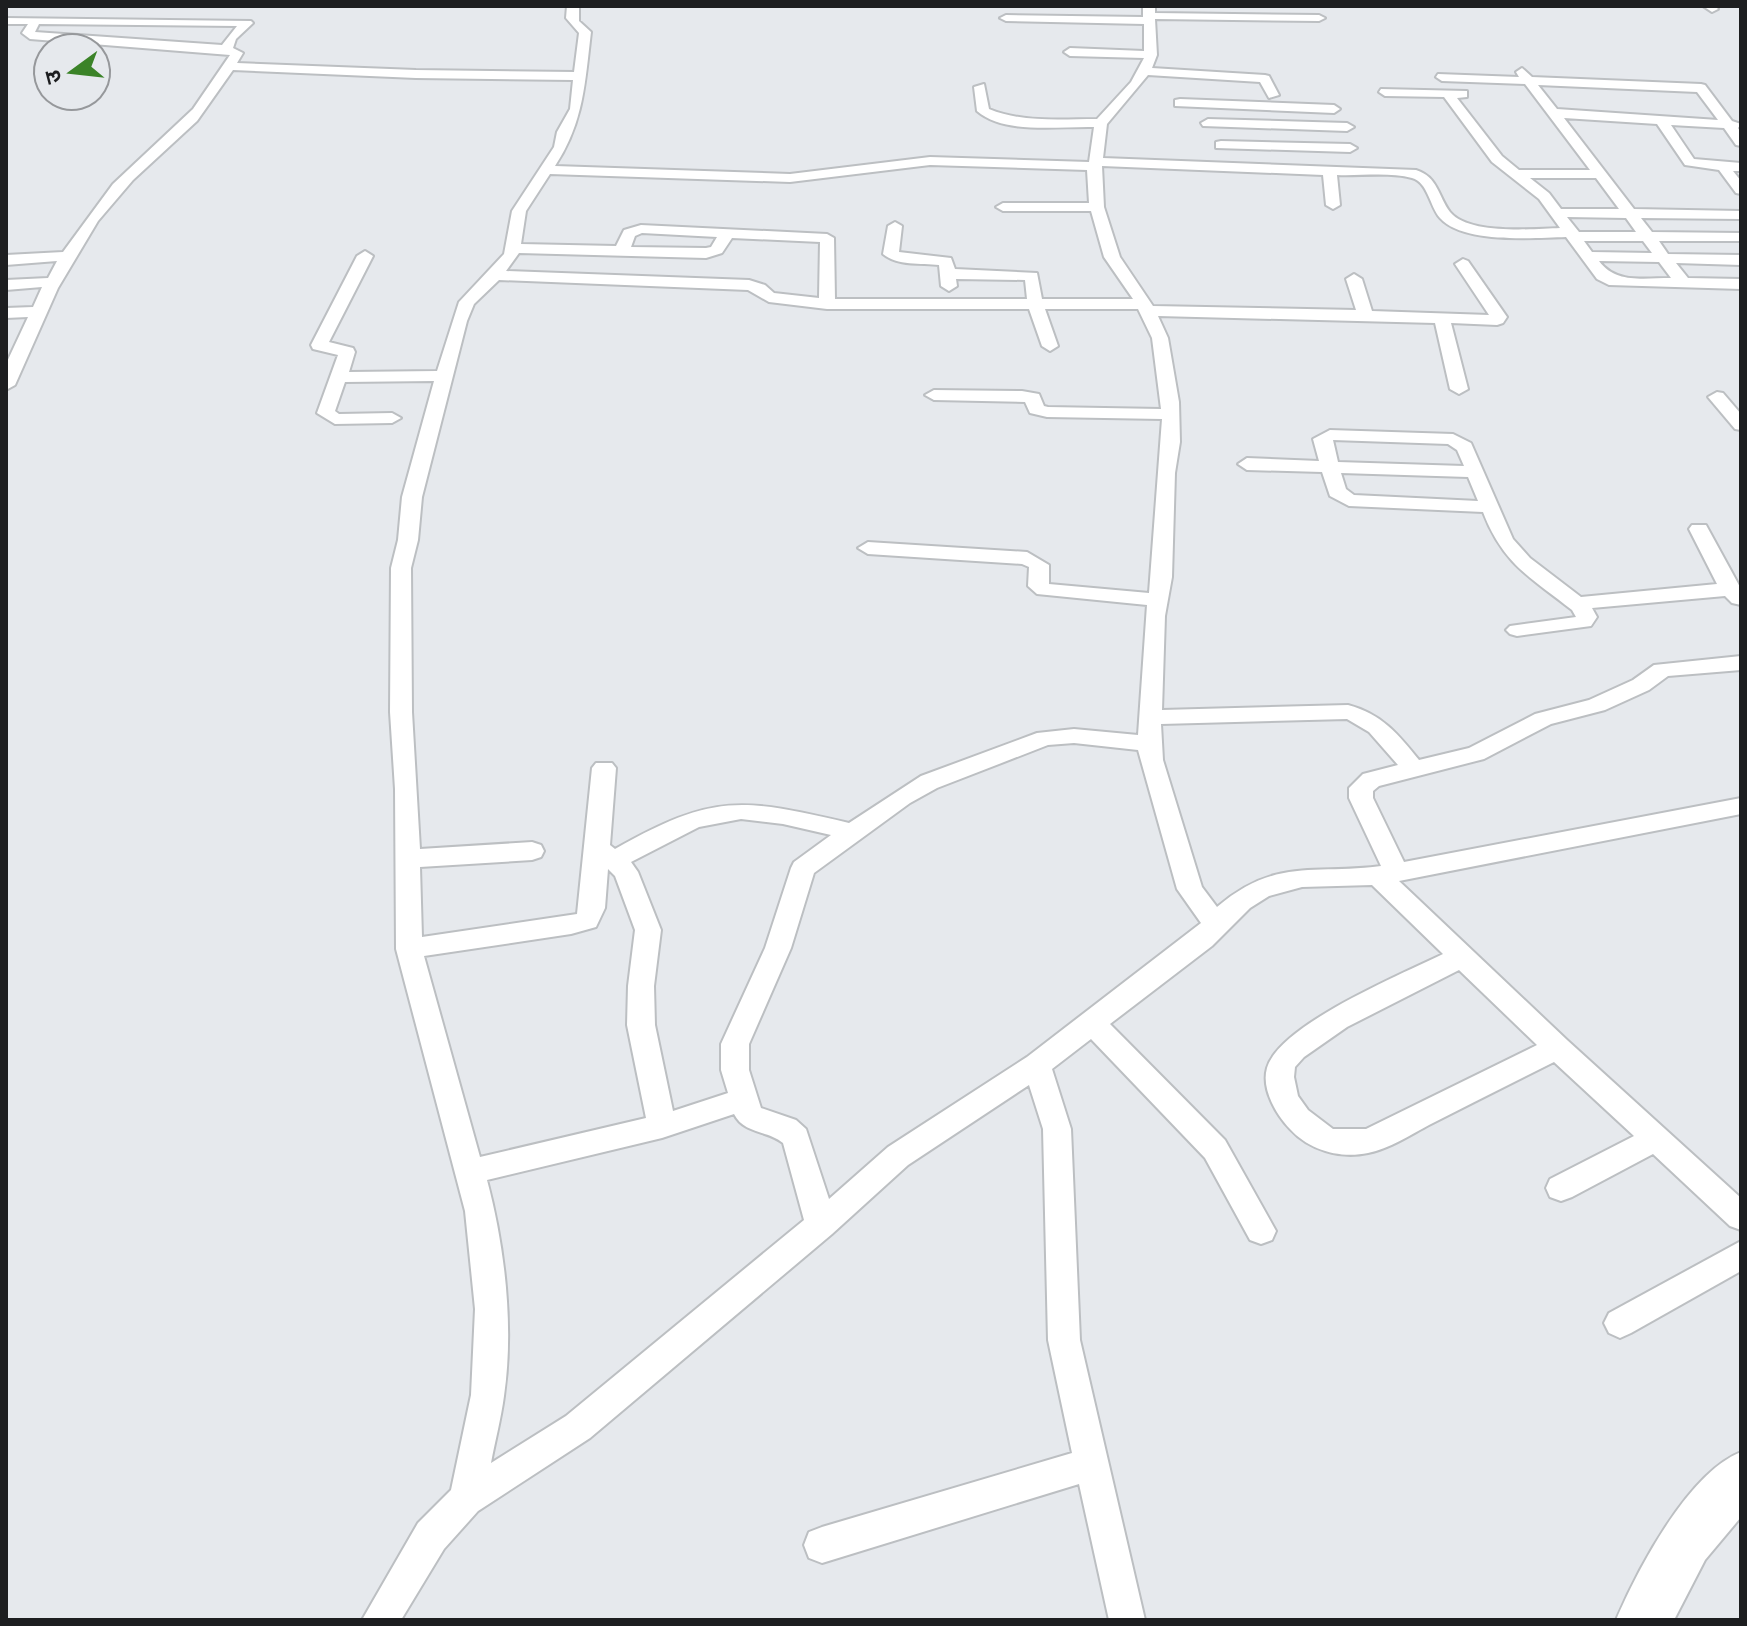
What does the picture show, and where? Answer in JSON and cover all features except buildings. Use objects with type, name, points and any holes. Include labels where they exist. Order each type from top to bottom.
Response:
[{"type":"street","points":[[466,1499],[488,1395],[491,1309],[480,1211],[409,949],[407,789],[401,712],[401,568],[408,540],[412,497],[443,376],[467,302],[484,288],[491,275],[511,255],[519,211],[547,170],[571,121],[581,76],[581,42],[585,32],[573,24],[570,13],[573,6]]},
{"type":"street","points":[[55,21],[76,8]]},
{"type":"street","points":[[175,21],[188,10],[185,9]]},
{"type":"street","points":[[1006,18],[1149,14],[1319,18]]},
{"type":"street","points":[[1149,14],[1147,63],[1136,84],[1101,123],[1096,164],[1097,207],[1112,257],[1145,307],[1160,338],[1170,402],[1171,442],[1166,473],[1162,577],[1157,600],[1149,744],[1151,760],[1190,889],[1215,923]]},
{"type":"street","points":[[6,21],[246,22],[231,38],[227,48]]},
{"type":"street","points":[[8,375],[54,282],[105,201],[191,119],[237,55],[227,48],[28,35],[36,21]]},
{"type":"street","points":[[1070,52],[1265,79],[1273,95]]},
{"type":"street","points":[[227,66],[416,74],[581,76]]},
{"type":"street","points":[[1230,76],[1235,94]]},
{"type":"street","points":[[1442,77],[1528,86],[1690,86],[1705,90],[1712,103],[1734,124],[1741,142]]},
{"type":"street","points":[[1528,86],[1598,174],[1609,197],[1628,213],[1683,283]]},
{"type":"street","points":[[980,87],[983,111],[988,114],[1010,119],[1101,123]]},
{"type":"street","points":[[1385,92],[1478,94]]},
{"type":"street","points":[[1447,93],[1492,153],[1517,174],[1552,196],[1558,213],[1602,276],[1609,281],[1741,284]]},
{"type":"street","points":[[1696,102],[1712,103]]},
{"type":"street","points":[[1180,103],[1334,109]]},
{"type":"street","points":[[1255,107],[1269,169]]},
{"type":"street","points":[[1552,113],[1734,124]]},
{"type":"street","points":[[1660,119],[1690,162],[1741,167]]},
{"type":"street","points":[[1208,123],[1347,127]]},
{"type":"street","points":[[1221,145],[1350,148]]},
{"type":"street","points":[[547,170],[790,178],[843,174],[917,162],[1406,173],[1422,176],[1445,216],[1471,228],[1516,233],[1741,237]]},
{"type":"street","points":[[918,174],[973,176],[980,163]]},
{"type":"street","points":[[1723,167],[1741,190]]},
{"type":"street","points":[[1330,172],[1333,205]]},
{"type":"street","points":[[1517,174],[1598,174]]},
{"type":"street","points":[[1003,207],[1097,207]]},
{"type":"street","points":[[1558,213],[1741,215]]},
{"type":"street","points":[[895,226],[893,256],[946,261],[950,305]]},
{"type":"street","points":[[622,251],[633,230],[827,238],[827,304]]},
{"type":"street","points":[[512,248],[714,252],[728,232]]},
{"type":"street","points":[[670,282],[682,253]]},
{"type":"street","points":[[6,260],[70,256]]},
{"type":"street","points":[[365,256],[319,345],[347,352],[327,416],[335,419],[392,418]]},
{"type":"street","points":[[1589,256],[1741,260]]},
{"type":"street","points":[[491,275],[749,285],[759,288],[769,297],[827,304],[1035,304],[1489,321],[1499,317],[1463,264]]},
{"type":"street","points":[[949,274],[1032,276],[1035,304],[1050,346]]},
{"type":"street","points":[[1354,279],[1365,314]]},
{"type":"street","points":[[6,285],[54,282]]},
{"type":"street","points":[[6,313],[39,311]]},
{"type":"street","points":[[1442,320],[1459,389]]},
{"type":"street","points":[[6,340],[26,339]]},
{"type":"street","points":[[339,377],[443,376]]},
{"type":"street","points":[[934,395],[1022,396],[1033,398],[1036,409],[1047,412],[1168,414]]},
{"type":"street","points":[[1717,397],[1741,425]]},
{"type":"street","points":[[1488,507],[1359,503],[1337,492],[1322,439],[1324,436],[1442,438],[1453,439],[1465,447],[1488,507],[1513,553],[1580,606],[1587,617],[1584,622],[1517,630]]},
{"type":"street","points":[[1247,464],[1475,472]]},
{"type":"street","points":[[1580,606],[1736,595],[1699,529]]},
{"type":"street","points":[[868,548],[1027,558],[1039,565],[1038,586],[1044,590],[1157,600]]},
{"type":"street","points":[[1741,663],[1662,670],[1630,690],[1597,705],[1543,719],[1476,754],[1371,780],[1361,788],[1361,798],[1387,874],[1463,956],[1557,1048],[1741,1217]]},
{"type":"street","points":[[1152,717],[1361,714],[1376,723],[1414,769]]},
{"type":"street","points":[[821,1225],[796,1138],[786,1128],[755,1120],[749,1115],[735,1070],[735,1044],[778,948],[800,874],[809,861],[929,782],[1045,738],[1074,736],[1149,744]]},
{"type":"street","points":[[409,949],[581,923],[591,915],[606,854],[604,768]]},
{"type":"street","points":[[380,1620],[431,1536],[466,1499],[578,1427],[821,1225],[898,1156],[1037,1065],[1203,939],[1215,923],[1248,894],[1307,875],[1387,874],[1741,806]]},
{"type":"street","points":[[606,854],[675,827],[730,812],[760,813],[852,832]]},
{"type":"street","points":[[407,859],[532,851]]},
{"type":"street","points":[[606,854],[626,872],[648,930],[641,986],[641,1025],[662,1126]]},
{"type":"street","points":[[1463,956],[1310,1035],[1283,1062],[1279,1083],[1291,1110],[1307,1128],[1329,1142],[1349,1145],[1370,1141],[1557,1048]]},
{"type":"street","points":[[1092,1023],[1215,1149],[1261,1231]]},
{"type":"street","points":[[1037,1065],[1057,1129],[1064,1340],[1127,1620]]},
{"type":"street","points":[[470,1172],[662,1126],[745,1099]]},
{"type":"street","points":[[1561,1188],[1655,1139]]},
{"type":"street","points":[[1620,1323],[1741,1255]]},
{"type":"street","points":[[822,1545],[1091,1464]]},
{"type":"street","points":[[1644,1620],[1686,1541],[1741,1477]]}]
